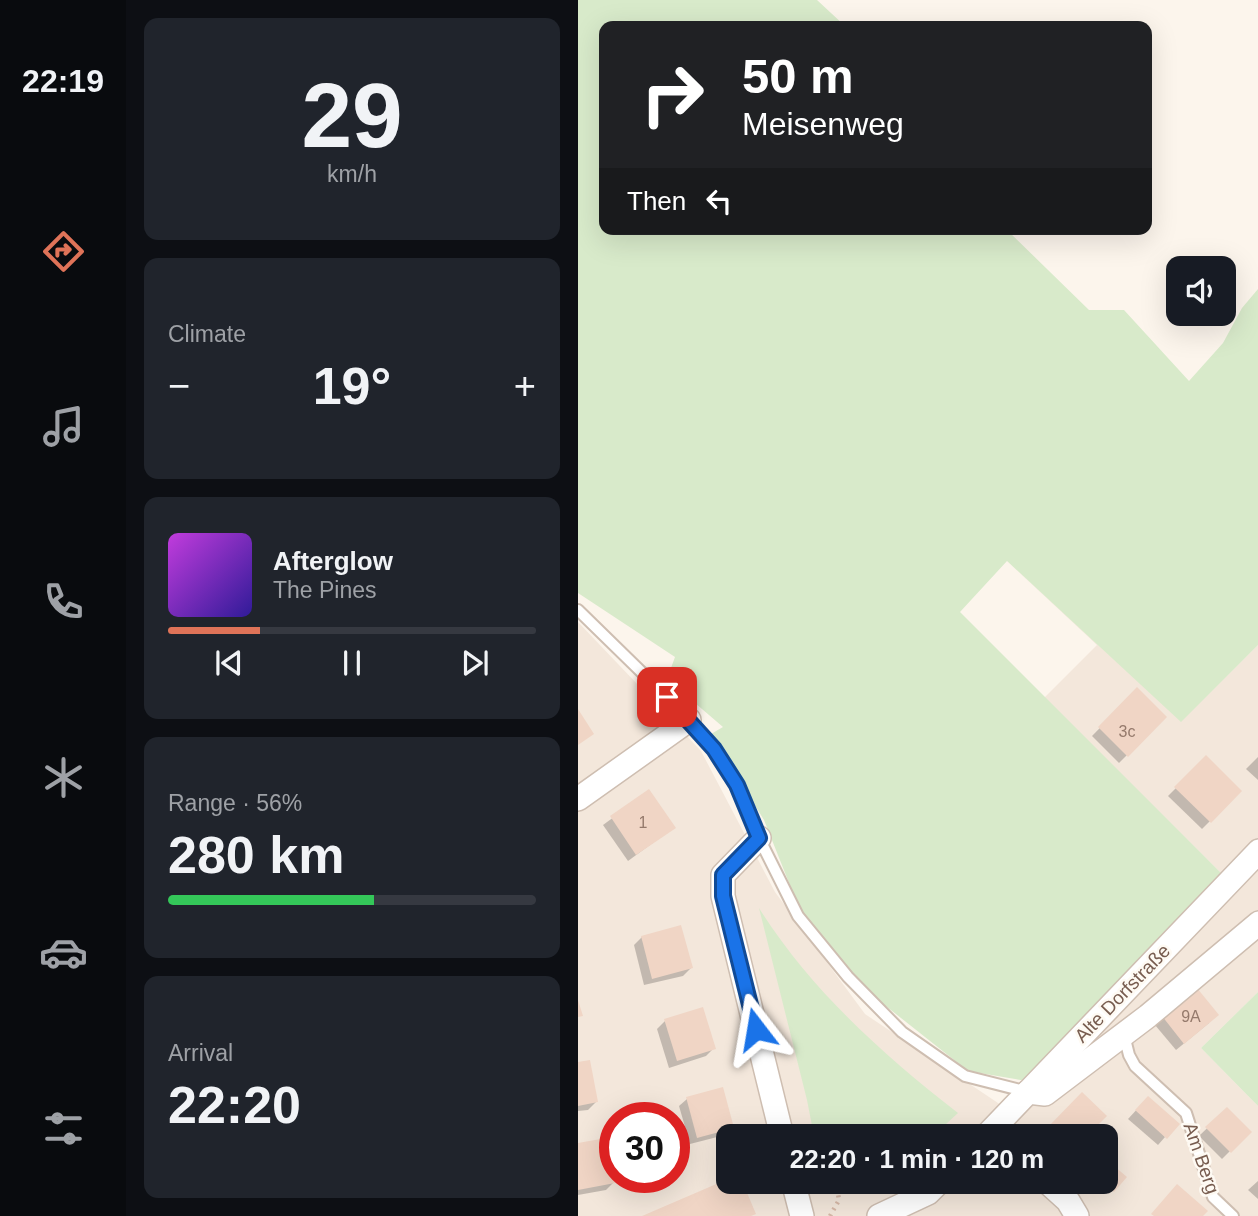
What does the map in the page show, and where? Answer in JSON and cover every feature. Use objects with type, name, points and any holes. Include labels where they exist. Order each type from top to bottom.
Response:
[{"type":"street","points":[[578,799],[689,720]]},
{"type":"street","points":[[759,838],[723,875],[723,896],[779,1124]]},
{"type":"street","name":"Alte Dorfstraße","points":[[1001,1124],[1259,851]]},
{"type":"street","points":[[1028,1092],[1045,1094],[1123,1035],[1259,923]]},
{"type":"street","points":[[796,1194],[802,1216]]},
{"type":"street","points":[[879,1216],[904,1211],[927,1194]]},
{"type":"street","points":[[1060,1194],[1077,1216]]},
{"type":"lane","points":[[578,610],[689,720],[714,749],[737,785],[759,838],[798,916],[848,977],[902,1031],[965,1076],[1028,1092]]},
{"type":"lane","name":"Am Berg","points":[[1123,1035],[1135,1066],[1186,1112],[1213,1197],[1234,1216]]},
{"type":"path","points":[[830,1216],[839,1200],[838,1194]]},
{"type":"shaded area","points":[[1007,561],[1181,721],[1258,645],[1258,992],[1201,1048],[1258,1106],[1258,1216],[578,1216],[578,622],[701,751],[775,892],[865,1014],[1001,1105],[1223,875],[1044,698],[1097,645]]},
{"type":"green space","points":[[578,0],[817,0],[840,21],[599,21],[599,235],[1012,235],[1089,310],[1124,310],[1189,381],[1223,343],[1232,326],[1236,326],[1236,319],[1242,308],[1258,289],[1258,645],[1181,722],[1007,561],[960,612],[1223,875],[1027,1081],[968,1071],[882,1003],[820,939],[799,908],[764,820],[711,734],[723,727],[667,679],[675,657],[578,593]]},
{"type":"green space","points":[[759,908],[801,966],[849,1019],[958,1113],[946,1124],[812,1124]]},
{"type":"green space","points":[[1258,992],[1258,1106],[1201,1048]]},
{"type":"building","points":[[1137,687],[1167,717],[1128,757],[1098,727]]},
{"type":"building","points":[[578,709],[594,734],[578,745]]},
{"type":"building","points":[[1206,755],[1242,791],[1211,823],[1174,787]]},
{"type":"building","points":[[649,789],[676,828],[636,855],[610,816]]},
{"type":"building","points":[[681,925],[693,968],[652,979],[641,936]]},
{"type":"building","points":[[1197,988],[1219,1015],[1184,1044],[1162,1016]]},
{"type":"building","points":[[578,1000],[583,1016],[578,1017]]},
{"type":"building","points":[[703,1007],[716,1049],[677,1061],[664,1019]]},
{"type":"building","points":[[590,1060],[598,1102],[578,1106],[578,1062]]},
{"type":"building","points":[[723,1087],[733,1124],[716,1124],[716,1133],[697,1138],[690,1102],[686,1097]]},
{"type":"building","points":[[1082,1092],[1107,1116],[1099,1124],[1051,1124]]},
{"type":"building","points":[[1148,1096],[1180,1124],[1167,1139],[1135,1110]]},
{"type":"building","points":[[1227,1107],[1252,1132],[1231,1153],[1205,1127]]},
{"type":"building","points":[[599,1139],[599,1186],[578,1190],[578,1143]]},
{"type":"building","points":[[1118,1169],[1127,1177],[1118,1187]]},
{"type":"building","points":[[716,1184],[716,1194],[748,1194],[756,1214],[751,1216],[642,1216]]},
{"type":"building","points":[[1177,1184],[1208,1211],[1203,1216],[1151,1214]]},
{"type":"route","points":[[667,697],[714,749],[737,785],[759,838],[723,875],[723,896],[756,1029]]}]
